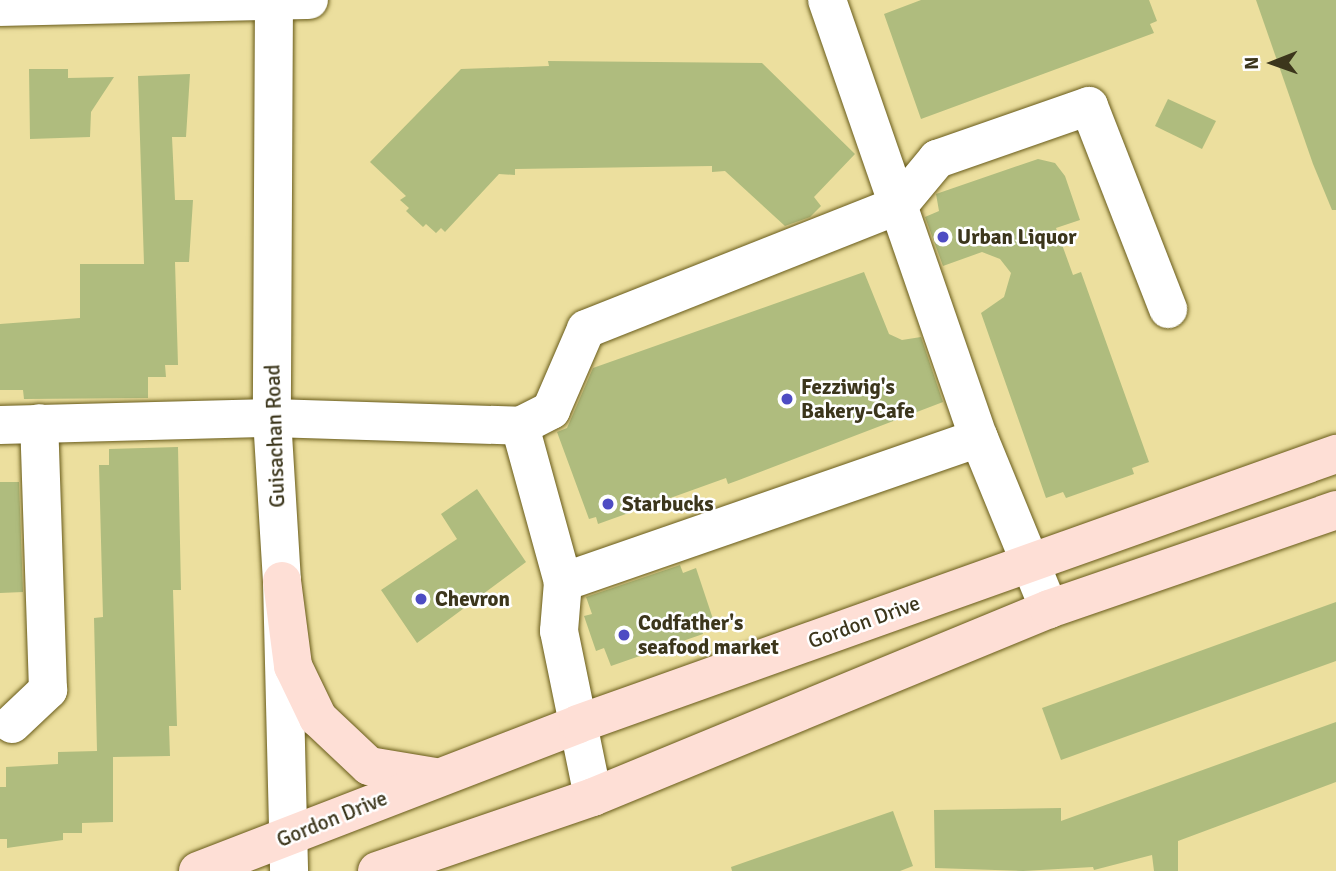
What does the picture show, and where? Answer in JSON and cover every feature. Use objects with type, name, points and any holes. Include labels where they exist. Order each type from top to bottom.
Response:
[{"type":"main road","name":"Gordon Drive","points":[[198,871],[290,854],[435,777],[1336,453]]},
{"type":"main road","points":[[377,871],[593,797],[1049,609],[1336,510]]},
{"type":"main road","points":[[282,581],[293,666],[318,718],[369,766],[435,777]]},
{"type":"street","points":[[0,7],[285,0]]},
{"type":"street","name":"Guisachan Road","points":[[285,0],[272,418],[282,581],[290,854]]},
{"type":"street","points":[[827,0],[979,438],[1049,609]]},
{"type":"street","points":[[0,425],[272,418],[520,426],[551,411],[586,329],[899,205],[937,159],[1088,106],[1168,309]]},
{"type":"street","points":[[12,724],[48,690],[39,423]]},
{"type":"street","points":[[520,426],[563,582],[559,631],[593,797]]},
{"type":"street","points":[[563,582],[979,438]]},
{"type":"building","points":[[921,0],[1149,0],[1157,21],[1150,24],[1154,33],[921,119],[884,14]]},
{"type":"building","points":[[1256,0],[1336,0],[1336,210],[1332,210],[1313,164]]},
{"type":"building","points":[[548,61],[762,63],[855,154],[814,197],[821,206],[810,217],[785,226],[725,171],[712,172],[712,166],[515,169],[515,175],[499,174],[445,232],[441,228],[436,233],[426,224],[423,227],[406,211],[409,208],[400,200],[406,196],[370,162],[461,69],[549,66]]},
{"type":"building","points":[[29,69],[68,69],[68,78],[114,77],[91,112],[90,137],[30,139]]},
{"type":"building","points":[[190,74],[186,137],[172,137],[175,200],[193,200],[189,262],[175,262],[178,365],[165,365],[166,377],[148,377],[148,398],[24,399],[23,390],[0,390],[0,324],[80,318],[80,264],[144,264],[138,76]]},
{"type":"building","points":[[1168,99],[1216,121],[1202,149],[1155,126]]},
{"type":"building","points":[[1038,159],[1055,163],[1065,176],[1080,220],[1056,228],[1073,275],[1081,272],[1149,462],[1132,468],[1134,474],[1066,498],[1063,492],[1046,498],[981,313],[1004,297],[1011,273],[1000,259],[982,252],[943,266],[925,217],[939,211],[936,194]]},
{"type":"building","points":[[864,272],[889,334],[902,340],[921,337],[943,402],[728,484],[726,478],[598,524],[596,517],[589,519],[557,432],[567,428],[593,368]]},
{"type":"building","points":[[178,447],[181,590],[173,590],[177,726],[169,726],[170,756],[113,757],[113,822],[82,823],[82,833],[63,833],[63,840],[7,848],[7,839],[0,839],[0,787],[6,787],[6,767],[58,764],[58,752],[97,751],[94,618],[103,617],[99,465],[109,465],[109,449]]},
{"type":"building","points":[[0,482],[19,482],[23,592],[0,593]]},
{"type":"building","points":[[477,489],[526,562],[417,643],[381,590],[457,539],[441,514]]},
{"type":"building","points":[[680,565],[683,573],[696,568],[713,619],[700,623],[703,634],[611,666],[604,648],[596,651],[584,616],[592,614],[586,597]]},
{"type":"building","points":[[1336,602],[1336,661],[1061,760],[1042,708]]},
{"type":"building","points":[[1336,722],[1336,782],[1178,841],[1178,871],[1154,871],[1152,855],[1094,870],[1093,867],[1023,871],[935,868],[934,810],[1061,808],[1061,821]]},
{"type":"building","points":[[893,811],[913,866],[900,871],[732,871],[731,867]]},
{"type":"place","name":"Urban Liquor","points":[[943,237]]},
{"type":"place","name":"Fezziwig's Bakery-Cafe","points":[[787,399]]},
{"type":"place","name":"Starbucks","points":[[608,504]]},
{"type":"place","name":"Chevron","points":[[421,599]]},
{"type":"place","name":"Codfather's seafood market","points":[[624,635]]}]
